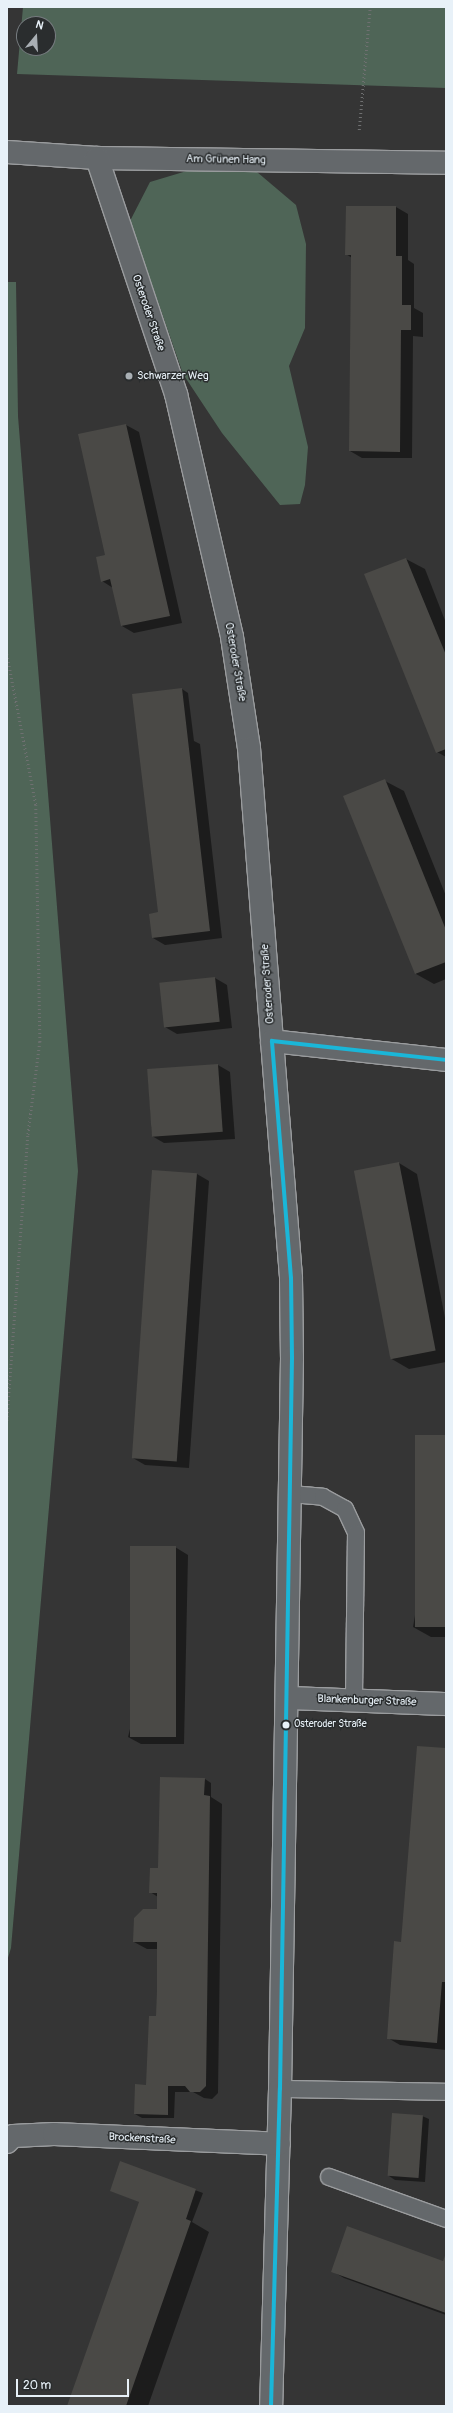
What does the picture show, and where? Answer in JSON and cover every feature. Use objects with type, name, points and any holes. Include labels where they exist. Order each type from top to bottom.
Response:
[{"type":"street","name":"Am Grünen Hang","points":[[7,152],[97,158],[446,163]]},
{"type":"street","name":"Osteroder Straße","points":[[97,158],[176,394],[232,637],[249,748],[272,1041],[290,1278],[291,1494],[279,2144],[271,2406]]},
{"type":"street","points":[[272,1041],[446,1060]]},
{"type":"street","name":"Blankenburger Straße","points":[[288,1698],[446,1704]]},
{"type":"street","name":"Brockenstraße","points":[[9,2134],[54,2134],[279,2144]]},
{"type":"lane","points":[[291,1494],[323,1497],[345,1509],[356,1533],[354,1701]]},
{"type":"lane","points":[[280,2089],[446,2092]]},
{"type":"lane","points":[[329,2177],[446,2219]]},
{"type":"path","points":[[356,162],[370,7]]},
{"type":"path","points":[[7,654],[36,805],[40,1042],[28,1136],[7,1421]]},
{"type":"green space","points":[[23,7],[446,7],[446,88],[17,74],[19,56],[56,56],[56,16],[22,16]]},
{"type":"green space","points":[[190,170],[257,172],[296,205],[306,244],[305,328],[289,366],[308,447],[305,485],[300,504],[280,505],[222,433],[183,374],[130,221],[150,182]]},
{"type":"green space","points":[[7,282],[16,282],[18,416],[78,1171],[11,1948],[7,1961]]},
{"type":"building","points":[[346,206],[396,206],[396,256],[402,256],[402,305],[411,305],[411,330],[401,330],[400,452],[349,451],[351,255],[345,255]]},
{"type":"building","points":[[126,424],[170,616],[121,626],[110,579],[101,582],[96,557],[105,555],[78,434]]},
{"type":"building","points":[[406,558],[446,655],[446,749],[436,753],[364,574]]},
{"type":"building","points":[[182,688],[210,931],[152,938],[149,914],[158,912],[132,694]]},
{"type":"building","points":[[385,779],[446,930],[446,962],[415,974],[343,796]]},
{"type":"building","points":[[215,977],[220,1022],[164,1028],[159,983]]},
{"type":"building","points":[[218,1064],[223,1132],[152,1137],[147,1069]]},
{"type":"building","points":[[399,1162],[436,1350],[390,1359],[354,1171]]},
{"type":"building","points":[[152,1170],[197,1173],[177,1461],[132,1458]]},
{"type":"building","points":[[415,1435],[446,1435],[446,1627],[415,1627]]},
{"type":"building","points":[[130,1546],[176,1546],[176,1737],[130,1737]]},
{"type":"building","points":[[417,1746],[446,1748],[446,1982],[442,1982],[437,2043],[387,2039],[394,1941],[401,1942]]},
{"type":"building","points":[[160,1777],[205,1778],[204,1795],[210,1796],[206,2086],[200,2092],[190,2092],[185,2086],[168,2086],[168,2115],[134,2114],[135,2084],[146,2085],[149,2016],[156,2016],[157,1942],[133,1942],[134,1918],[143,1909],[157,1909],[157,1893],[149,1893],[150,1868],[158,1868]]},
{"type":"building","points":[[392,2113],[423,2115],[419,2178],[388,2176]]},
{"type":"building","points":[[120,2161],[196,2189],[186,2219],[191,2221],[126,2406],[67,2406],[139,2202],[110,2191]]},
{"type":"building","points":[[347,2226],[443,2261],[446,2253],[446,2313],[331,2272]]},
{"type":"transit line","points":[[272,1041],[446,1060]]},
{"type":"transit line","points":[[271,2406],[280,2089],[292,1358],[291,1278],[272,1041]]},
{"type":"place","name":"Schwarzer Weg","points":[[129,376]]},
{"type":"place","name":"Osteroder Straße","points":[[286,1725]]}]
